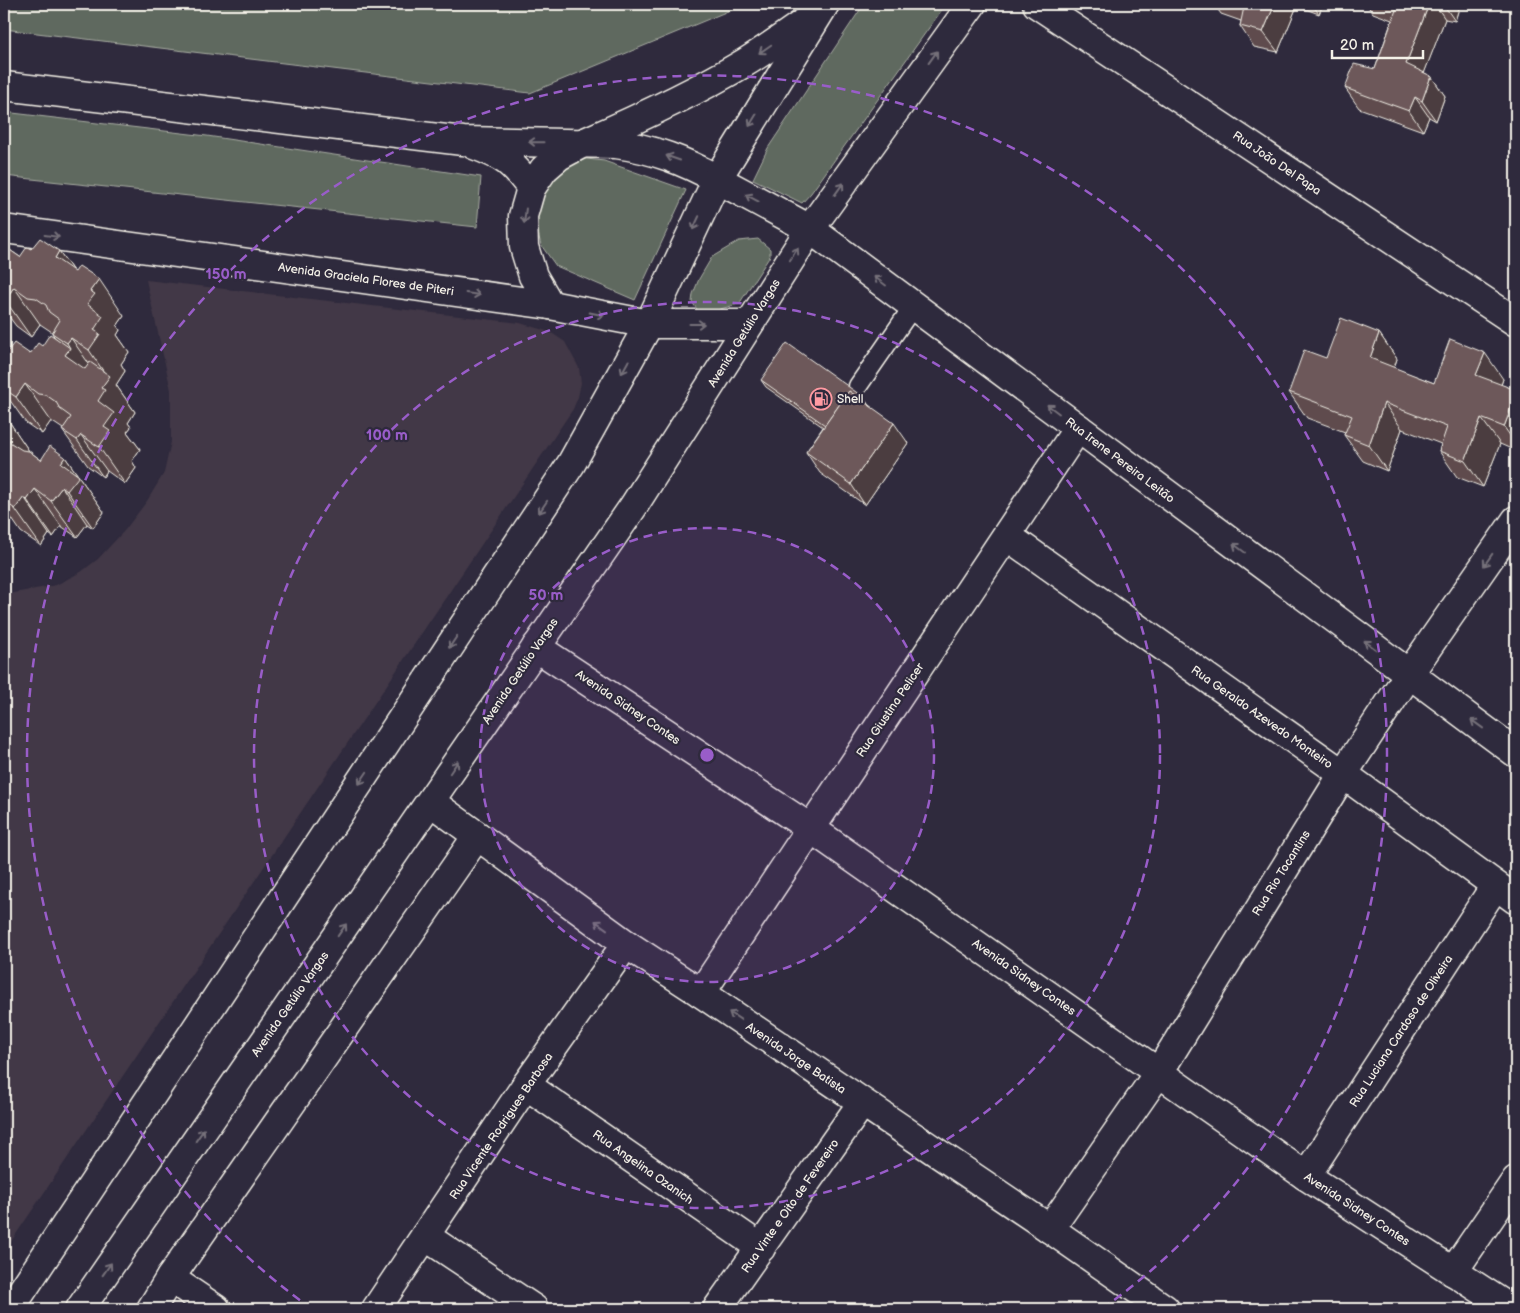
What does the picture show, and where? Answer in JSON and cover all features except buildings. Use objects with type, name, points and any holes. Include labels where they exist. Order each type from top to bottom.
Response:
[{"type":"street","name":"Avenida Getúlio Vargas","points":[[80,1309],[633,507],[810,229],[972,4]]},
{"type":"street","name":"Rua João Del Papa","points":[[1038,4],[1516,322]]},
{"type":"street","points":[[550,305],[533,276],[524,247],[524,216],[531,188],[544,170],[559,156],[585,142],[649,114],[747,61],[822,8]]},
{"type":"street","points":[[10,1309],[571,464],[649,324],[717,179],[822,8]]},
{"type":"street","points":[[4,86],[463,141],[585,142],[639,147],[687,163],[717,179]]},
{"type":"street","points":[[463,141],[499,154],[518,170],[531,188]]},
{"type":"street","name":"Rua Irene Pereira Leitão","points":[[717,179],[810,229],[1516,753]]},
{"type":"street","name":"Avenida Graciela Flores de Piteri","points":[[4,229],[550,305],[649,324],[749,324]]},
{"type":"street","name":"Rua Giustina Pelicer","points":[[701,993],[1078,428]]},
{"type":"street","name":"Rua Rio Tocantins","points":[[1050,1229],[1160,1072],[1342,774],[1516,520]]},
{"type":"street","name":"Rua Geraldo Azevedo Monteiro","points":[[1007,536],[1506,893]]},
{"type":"street","name":"Avenida Sidney Contes","points":[[536,647],[810,828],[1306,1176],[1511,1309]]},
{"type":"street","name":"Avenida Jorge Batista","points":[[431,802],[626,944],[1050,1229],[1165,1309]]},
{"type":"street","points":[[151,1309],[170,1278],[477,836]]},
{"type":"street","name":"Rua Luciana Cardoso de Oliveira","points":[[1306,1176],[1506,893]]},
{"type":"street","name":"Rua Vicente Rodrigues Barbosa","points":[[376,1309],[526,1085],[626,944]]},
{"type":"street","name":"Rua Angelina Ozanich","points":[[526,1085],[760,1248]]},
{"type":"street","name":"Rua Vinte e Oito de Fevereiro","points":[[717,1309],[862,1103]]},
{"type":"street","points":[[1453,1272],[1516,1180]]},
{"type":"street","points":[[426,1236],[534,1309]]},
{"type":"street","points":[[170,1278],[216,1309]]},
{"type":"lane","points":[[858,386],[914,306]]},
{"type":"shaded area","points":[[146,280],[520,323],[550,332],[565,342],[579,368],[581,383],[573,409],[4,1252],[4,595],[56,585],[81,572],[98,559],[125,530],[147,501],[164,473],[171,442],[171,390]]},
{"type":"green space","points":[[4,4],[745,4],[530,93],[4,29]]},
{"type":"green space","points":[[864,4],[946,4],[802,203],[753,179],[768,148]]},
{"type":"green space","points":[[4,112],[207,136],[481,177],[477,227],[4,176]]},
{"type":"green space","points":[[569,157],[604,161],[686,190],[635,300],[556,266],[541,245],[535,221],[541,181]]},
{"type":"green space","points":[[758,239],[770,249],[770,256],[739,304],[705,313],[699,312],[692,302],[693,294],[699,279],[712,257],[739,241]]},
{"type":"place","name":"Shell","points":[[821,399]]}]
